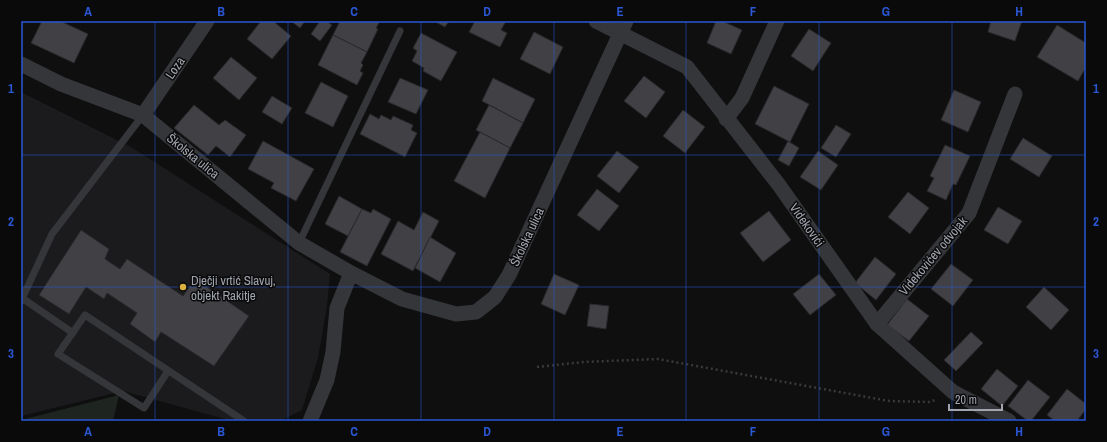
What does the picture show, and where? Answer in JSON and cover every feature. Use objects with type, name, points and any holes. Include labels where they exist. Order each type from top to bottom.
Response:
[{"type":"street","name":"Loza","points":[[143,115],[207,21]]},
{"type":"street","name":"Videkovići","points":[[596,21],[623,27],[687,67],[726,119],[779,185],[876,324],[953,392],[1009,421]]},
{"type":"street","points":[[726,119],[742,98],[777,21]]},
{"type":"street","name":"Školska ulica","points":[[21,64],[61,84],[143,115],[299,243],[351,273],[402,299],[456,314],[476,312],[495,297],[510,274],[623,27]]},
{"type":"street","name":"Videkovićev odvojak","points":[[876,324],[969,213],[1015,94]]},
{"type":"street","points":[[310,421],[327,380],[337,308],[351,273]]},
{"type":"lane","points":[[299,243],[400,31]]},
{"type":"lane","points":[[73,333],[22,299],[52,234],[143,115]]},
{"type":"lane","points":[[168,371],[144,408],[58,354],[85,316],[244,421]]},
{"type":"path","points":[[536,367],[583,362],[658,360],[889,401],[930,402],[953,392]]},
{"type":"shaded area","name":"Dječji vrtić Slavuj, objekt Rakitje","points":[[21,92],[131,147],[330,274],[327,306],[318,358],[302,410],[280,421],[232,421],[123,391],[21,416]]},
{"type":"shaded area","points":[[119,395],[113,421],[21,421],[21,420]]},
{"type":"building","points":[[42,21],[60,21],[88,34],[74,63],[31,43]]},
{"type":"building","points":[[261,21],[273,21],[291,36],[272,59],[247,39]]},
{"type":"building","points":[[291,21],[305,21],[300,28]]},
{"type":"building","points":[[320,21],[326,21],[332,25],[320,41],[311,34]]},
{"type":"building","points":[[340,21],[380,21],[376,28],[378,29],[367,52],[333,35]]},
{"type":"building","points":[[434,21],[449,21],[445,27]]},
{"type":"building","points":[[475,21],[506,21],[501,30],[507,33],[500,47],[469,32]]},
{"type":"building","points":[[716,21],[722,21],[742,30],[731,54],[707,43]]},
{"type":"building","points":[[991,21],[1022,21],[1015,41],[988,32]]},
{"type":"building","points":[[1057,25],[1086,43],[1086,67],[1078,81],[1037,57]]},
{"type":"building","points":[[809,29],[831,43],[813,71],[791,56]]},
{"type":"building","points":[[534,32],[563,47],[550,74],[520,59]]},
{"type":"building","points":[[421,33],[457,52],[441,81],[423,71],[424,68],[412,61],[417,51],[413,48]]},
{"type":"building","points":[[333,35],[367,52],[361,63],[363,65],[360,71],[363,73],[357,85],[318,65]]},
{"type":"building","points":[[231,57],[257,78],[239,100],[213,78]]},
{"type":"building","points":[[644,76],[665,92],[646,118],[624,101]]},
{"type":"building","points":[[400,78],[428,90],[416,114],[388,102]]},
{"type":"building","points":[[493,78],[535,99],[523,123],[482,101]]},
{"type":"building","points":[[321,82],[348,96],[333,127],[305,113]]},
{"type":"building","points":[[774,86],[809,104],[790,142],[755,124]]},
{"type":"building","points":[[954,90],[981,102],[968,132],[941,120]]},
{"type":"building","points":[[272,96],[292,108],[282,124],[262,112]]},
{"type":"building","points":[[194,105],[219,125],[225,120],[246,135],[230,157],[216,146],[208,155],[174,128]]},
{"type":"building","points":[[489,105],[523,123],[510,148],[476,130]]},
{"type":"building","points":[[683,110],[705,127],[685,153],[663,136]]},
{"type":"building","points":[[370,114],[379,119],[381,115],[391,120],[393,116],[413,125],[411,130],[417,133],[405,157],[360,134]]},
{"type":"building","points":[[836,125],[851,134],[836,157],[821,148]]},
{"type":"building","points":[[480,132],[510,148],[485,198],[454,181]]},
{"type":"building","points":[[1023,138],[1052,156],[1039,177],[1010,159]]},
{"type":"building","points":[[263,141],[314,169],[296,201],[271,188],[274,183],[248,169]]},
{"type":"building","points":[[788,141],[799,148],[789,166],[778,160]]},
{"type":"building","points":[[945,145],[970,156],[956,185],[953,184],[946,200],[927,191],[934,178],[930,176]]},
{"type":"building","points":[[617,151],[639,167],[619,193],[597,176]]},
{"type":"building","points":[[818,151],[838,165],[821,190],[800,177]]},
{"type":"building","points":[[597,189],[619,206],[599,231],[577,215]]},
{"type":"building","points":[[908,192],[929,208],[910,234],[888,217]]},
{"type":"building","points":[[339,196],[362,209],[348,236],[325,224]]},
{"type":"building","points":[[998,207],[1022,221],[1008,244],[984,230]]},
{"type":"building","points":[[362,209],[371,213],[373,209],[391,219],[367,266],[340,252]]},
{"type":"building","points":[[769,211],[791,240],[763,262],[740,233]]},
{"type":"building","points":[[423,212],[439,221],[413,271],[381,254],[398,221],[414,230]]},
{"type":"building","points":[[81,230],[109,249],[105,259],[120,269],[127,259],[183,296],[195,279],[249,316],[214,366],[161,332],[155,342],[130,324],[137,313],[107,293],[104,299],[86,287],[69,314],[39,295]]},
{"type":"building","points":[[430,237],[456,253],[440,282],[415,268]]},
{"type":"building","points":[[875,257],[896,274],[876,300],[855,283]]},
{"type":"building","points":[[951,264],[973,280],[953,306],[931,289]]},
{"type":"building","points":[[554,274],[579,285],[565,315],[541,304]]},
{"type":"building","points":[[819,274],[836,295],[810,315],[793,294]]},
{"type":"building","points":[[1044,287],[1069,310],[1051,330],[1026,307]]},
{"type":"building","points":[[907,299],[929,316],[909,341],[887,325]]},
{"type":"building","points":[[590,304],[609,306],[606,329],[587,326]]},
{"type":"building","points":[[971,332],[983,343],[956,371],[944,360]]},
{"type":"building","points":[[997,369],[1018,386],[1002,406],[981,389]]},
{"type":"building","points":[[1028,380],[1050,397],[1031,421],[1028,421],[1008,406]]},
{"type":"building","points":[[1067,389],[1086,404],[1086,409],[1077,421],[1055,421],[1047,415]]},
{"type":"place","name":"Dječji vrtić Slavuj, objekt Rakitje","points":[[183,287]]}]
